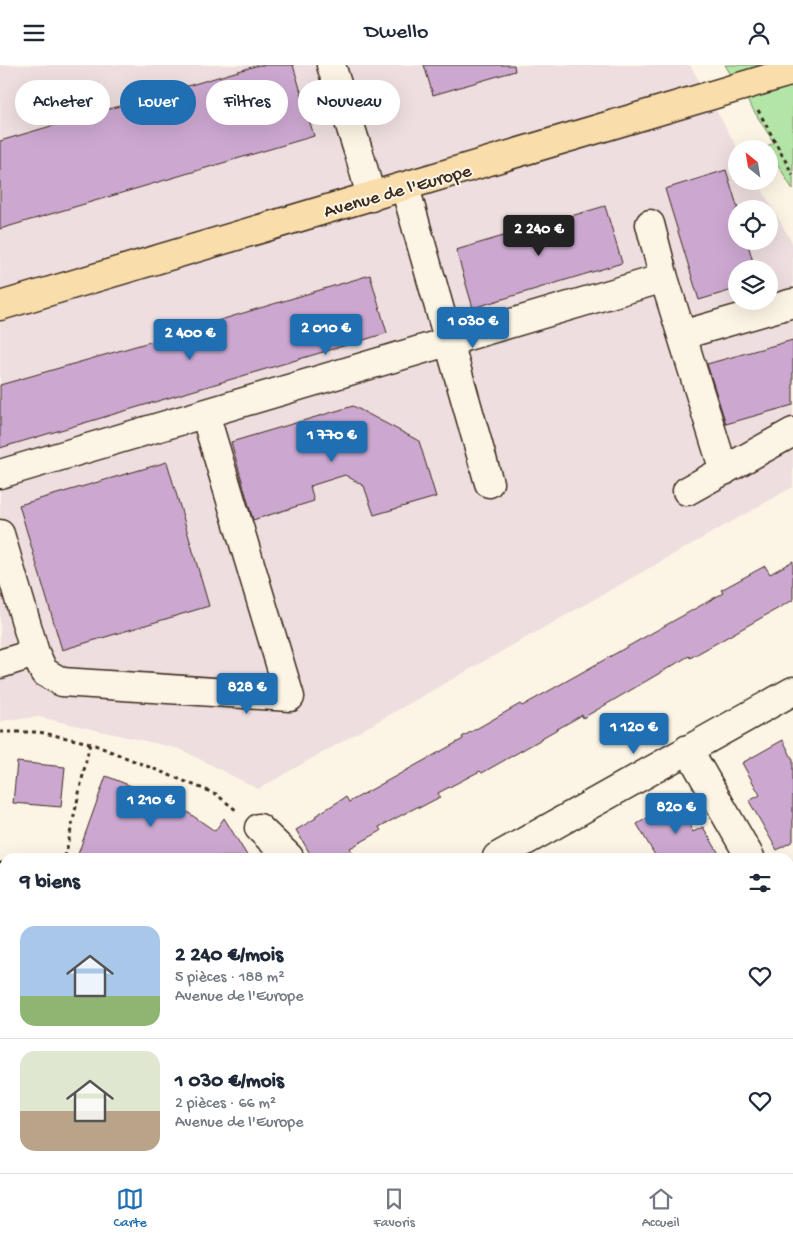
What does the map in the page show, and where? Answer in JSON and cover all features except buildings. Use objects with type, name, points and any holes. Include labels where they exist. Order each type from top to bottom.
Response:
[{"type":"main road","name":"Avenue de l'Europe","points":[[0,306],[793,71]]},
{"type":"street","points":[[331,65],[371,197]]},
{"type":"street","points":[[405,187],[489,483]]},
{"type":"street","points":[[650,225],[664,278],[724,471]]},
{"type":"street","points":[[0,474],[664,278]]},
{"type":"street","points":[[682,335],[792,303]]},
{"type":"street","points":[[0,534],[35,653],[44,672],[62,682],[290,697],[205,413]]},
{"type":"street","points":[[687,491],[793,432]]},
{"type":"street","points":[[0,664],[35,653]]},
{"type":"street","points":[[504,853],[793,691]]},
{"type":"street","points":[[688,749],[748,853]]},
{"type":"street","points":[[259,828],[285,853]]},
{"type":"path","points":[[758,110],[793,175]]},
{"type":"path","points":[[0,732],[38,732],[90,743],[216,794],[259,828]]},
{"type":"path","points":[[66,853],[90,743]]},
{"type":"shaded area","points":[[0,65],[690,65],[733,140],[728,140],[728,190],[762,190],[768,200],[728,200],[728,250],[778,250],[778,218],[793,244],[793,487],[258,789],[180,749],[39,717],[0,721]]},
{"type":"green space","points":[[725,65],[793,65],[793,190],[778,165],[778,140],[772,140]]}]
